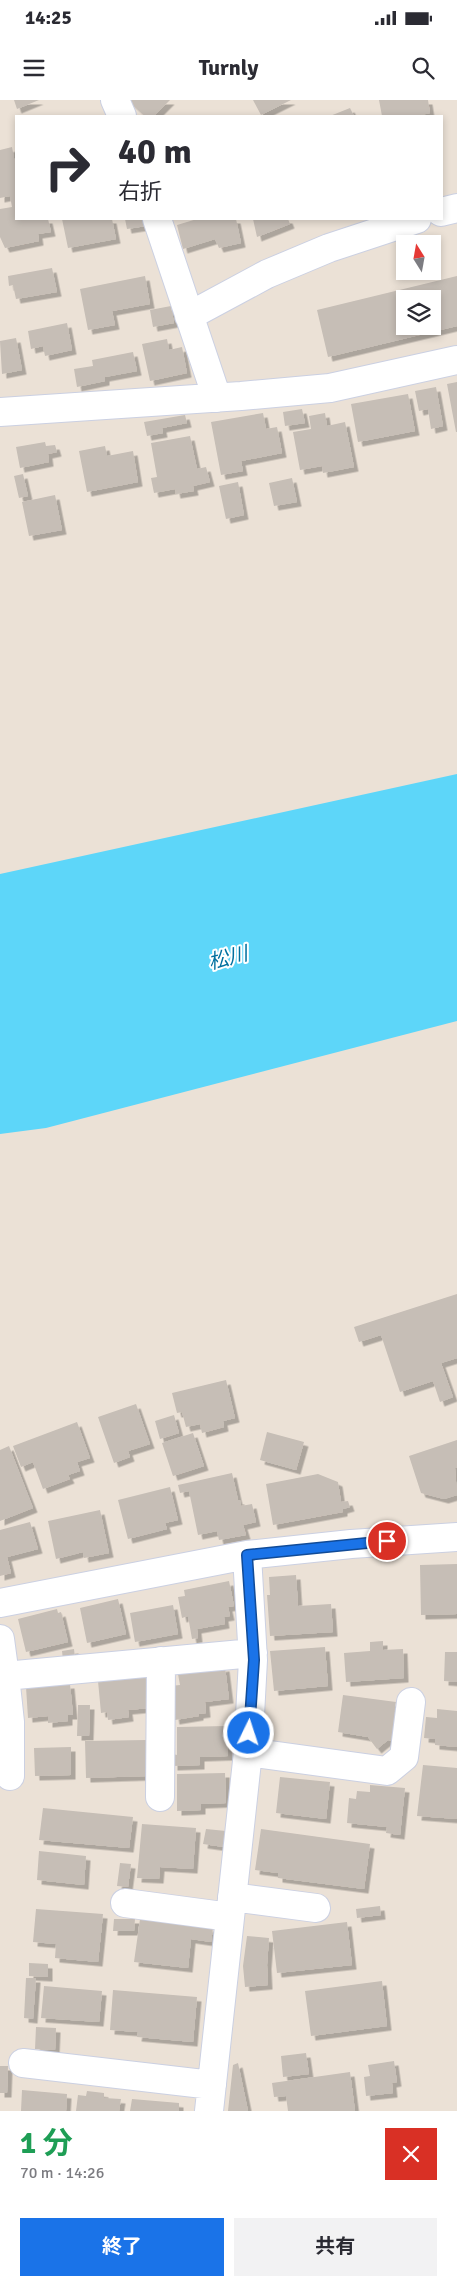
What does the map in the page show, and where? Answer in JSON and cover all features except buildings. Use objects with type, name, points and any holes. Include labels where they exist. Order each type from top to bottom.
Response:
[{"type":"street","points":[[115,100],[122,115]]},
{"type":"street","points":[[443,212],[457,208]]},
{"type":"street","points":[[157,220],[216,398]]},
{"type":"street","points":[[189,316],[267,274],[329,248],[414,220]]},
{"type":"street","points":[[0,412],[216,398],[330,388],[457,360]]},
{"type":"street","points":[[0,1603],[247,1555],[351,1544],[457,1537]]},
{"type":"street","points":[[23,2063],[211,2098],[248,1752],[253,1653],[247,1555]]},
{"type":"street","points":[[0,1639],[10,1722],[10,1776]]},
{"type":"street","points":[[5,1676],[253,1653]]},
{"type":"street","points":[[160,1661],[160,1797]]},
{"type":"street","points":[[248,1752],[386,1771],[404,1757],[412,1702]]},
{"type":"street","points":[[125,1903],[316,1908]]},
{"type":"water","name":"松川","points":[[457,774],[457,1021],[46,1128],[0,1134],[0,874]]},
{"type":"route","points":[[249,1733],[254,1660],[247,1555],[387,1541]]}]
